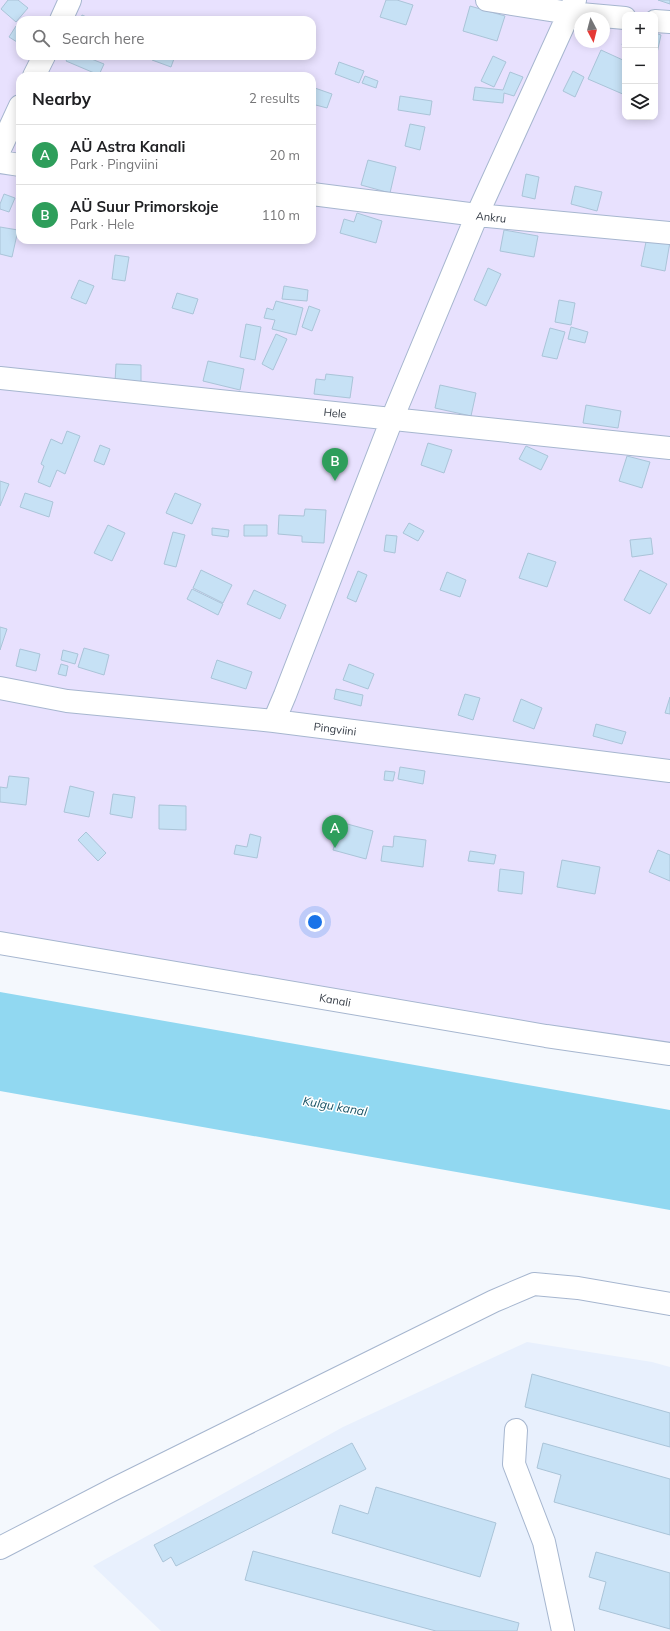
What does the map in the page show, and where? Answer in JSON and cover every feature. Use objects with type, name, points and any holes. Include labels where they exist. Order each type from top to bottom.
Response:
[{"type":"street","points":[[63,16],[70,0]]},
{"type":"street","points":[[487,0],[572,6],[622,17]]},
{"type":"street","points":[[274,721],[392,419],[478,216],[572,6]]},
{"type":"street","points":[[658,21],[670,22]]},
{"type":"street","points":[[36,72],[42,60]]},
{"type":"street","points":[[0,149],[16,115]]},
{"type":"street","points":[[0,162],[16,165]]},
{"type":"street","name":"Ankru","points":[[316,195],[478,216],[670,233]]},
{"type":"street","name":"Hele","points":[[0,378],[670,448]]},
{"type":"street","name":"Pingviini","points":[[0,688],[67,701],[274,721],[670,771]]},
{"type":"street","name":"Kanali","points":[[0,943],[546,1036],[670,1054]]},
{"type":"street","points":[[0,1548],[114,1489],[494,1301],[534,1284],[578,1288],[670,1304]]},
{"type":"street","points":[[516,1430],[514,1464],[544,1542],[563,1631]]},
{"type":"shaded area","points":[[0,0],[670,0],[670,1044],[339,994],[0,933]]},
{"type":"shaded area","points":[[527,1342],[652,1362],[670,1367],[670,1631],[161,1631],[93,1566],[343,1427]]},
{"type":"water","name":"Kulgu kanal","points":[[0,992],[670,1110],[670,1210],[0,1091]]},
{"type":"building","points":[[8,0],[18,0],[28,8],[21,16],[16,16],[16,22],[1,9]]},
{"type":"building","points":[[386,0],[397,0],[413,5],[406,25],[380,17]]},
{"type":"building","points":[[658,0],[670,0],[670,4]]},
{"type":"building","points":[[470,6],[505,16],[497,41],[463,31]]},
{"type":"building","points":[[16,26],[16,41],[9,37]]},
{"type":"building","points":[[658,34],[661,35],[658,48]]},
{"type":"building","points":[[601,50],[622,60],[622,94],[588,79]]},
{"type":"building","points":[[493,56],[506,62],[494,87],[481,81]]},
{"type":"building","points":[[94,60],[104,64],[100,72],[92,72],[66,61]]},
{"type":"building","points":[[152,60],[174,60],[171,67]]},
{"type":"building","points":[[339,62],[364,71],[359,83],[335,74]]},
{"type":"building","points":[[573,71],[584,77],[575,97],[563,91]]},
{"type":"building","points":[[510,72],[523,77],[514,96],[504,93],[503,103],[473,100],[475,87],[503,90]]},
{"type":"building","points":[[365,76],[378,81],[376,88],[362,83]]},
{"type":"building","points":[[316,88],[332,94],[327,108],[316,105]]},
{"type":"building","points":[[400,96],[432,101],[430,115],[398,110]]},
{"type":"building","points":[[410,124],[425,127],[420,150],[405,146]]},
{"type":"building","points":[[368,160],[396,167],[390,193],[361,185]]},
{"type":"building","points":[[526,174],[539,177],[535,199],[522,196]]},
{"type":"building","points":[[575,186],[602,192],[597,211],[571,204]]},
{"type":"building","points":[[4,194],[15,198],[9,212],[0,209],[0,204]]},
{"type":"building","points":[[357,213],[382,221],[376,243],[340,233],[344,219],[354,222]]},
{"type":"building","points":[[0,227],[16,230],[16,239],[12,257],[0,254]]},
{"type":"building","points":[[504,230],[538,236],[534,257],[500,251]]},
{"type":"building","points":[[647,237],[670,242],[665,271],[641,266]]},
{"type":"building","points":[[115,255],[129,257],[125,281],[112,279]]},
{"type":"building","points":[[488,268],[501,274],[486,306],[474,300]]},
{"type":"building","points":[[79,280],[94,286],[86,304],[71,298]]},
{"type":"building","points":[[284,286],[308,290],[307,301],[282,299]]},
{"type":"building","points":[[177,293],[198,299],[193,314],[172,308]]},
{"type":"building","points":[[559,300],[575,303],[571,325],[555,322]]},
{"type":"building","points":[[276,301],[303,308],[296,335],[272,329],[275,320],[264,318],[267,308],[273,310]]},
{"type":"building","points":[[309,306],[320,310],[312,331],[302,327]]},
{"type":"building","points":[[246,324],[261,327],[255,360],[240,357]]},
{"type":"building","points":[[571,327],[588,332],[585,343],[568,339]]},
{"type":"building","points":[[550,328],[565,332],[557,359],[542,356]]},
{"type":"building","points":[[276,334],[287,339],[273,370],[262,364]]},
{"type":"building","points":[[208,361],[244,369],[240,390],[203,381]]},
{"type":"building","points":[[116,364],[141,365],[141,383],[115,382]]},
{"type":"building","points":[[326,374],[353,377],[350,398],[314,394],[316,379],[325,380]]},
{"type":"building","points":[[440,385],[476,393],[471,416],[435,408]]},
{"type":"building","points":[[586,405],[621,411],[618,428],[583,423]]},
{"type":"building","points":[[67,431],[80,436],[65,474],[57,470],[50,487],[38,482],[44,466],[41,464],[51,439],[62,444]]},
{"type":"building","points":[[428,443],[452,450],[444,473],[421,465]]},
{"type":"building","points":[[100,445],[110,449],[104,465],[94,461]]},
{"type":"building","points":[[526,446],[548,456],[541,470],[519,459]]},
{"type":"building","points":[[627,456],[650,462],[642,488],[619,481]]},
{"type":"building","points":[[0,481],[9,484],[0,506]]},
{"type":"building","points":[[25,493],[53,502],[49,517],[20,507]]},
{"type":"building","points":[[175,493],[201,504],[192,524],[166,513]]},
{"type":"building","points":[[305,509],[326,510],[324,543],[302,542],[302,536],[278,534],[279,515],[304,516]]},
{"type":"building","points":[[409,523],[424,531],[418,541],[403,533]]},
{"type":"building","points":[[108,525],[125,533],[112,561],[94,553]]},
{"type":"building","points":[[244,525],[267,525],[267,536],[244,536]]},
{"type":"building","points":[[212,528],[229,530],[228,537],[212,535]]},
{"type":"building","points":[[173,532],[185,535],[176,567],[164,564]]},
{"type":"building","points":[[386,535],[397,536],[395,553],[384,551]]},
{"type":"building","points":[[651,538],[653,554],[632,557],[630,540]]},
{"type":"building","points":[[528,553],[556,562],[547,587],[519,578]]},
{"type":"building","points":[[201,570],[232,585],[223,603],[193,588]]},
{"type":"building","points":[[640,570],[667,584],[650,614],[624,600]]},
{"type":"building","points":[[358,571],[367,575],[356,602],[347,598]]},
{"type":"building","points":[[447,572],[466,580],[460,597],[440,590]]},
{"type":"building","points":[[192,589],[223,604],[218,615],[187,599]]},
{"type":"building","points":[[254,590],[286,605],[280,619],[247,604]]},
{"type":"building","points":[[0,627],[7,629],[0,650]]},
{"type":"building","points":[[84,648],[109,655],[104,675],[78,667]]},
{"type":"building","points":[[20,649],[40,654],[36,671],[16,666]]},
{"type":"building","points":[[63,650],[78,654],[75,664],[61,660]]},
{"type":"building","points":[[217,660],[252,672],[246,689],[211,678]]},
{"type":"building","points":[[61,664],[68,666],[66,676],[58,674]]},
{"type":"building","points":[[349,664],[374,674],[368,689],[343,680]]},
{"type":"building","points":[[336,689],[363,695],[361,706],[334,699]]},
{"type":"building","points":[[465,694],[480,698],[473,720],[458,715]]},
{"type":"building","points":[[670,697],[670,714],[665,713]]},
{"type":"building","points":[[521,699],[542,708],[534,729],[513,721]]},
{"type":"building","points":[[596,724],[626,732],[622,744],[593,736]]},
{"type":"building","points":[[400,767],[425,771],[423,784],[398,779]]},
{"type":"building","points":[[385,771],[395,772],[393,781],[384,780]]},
{"type":"building","points":[[9,776],[29,778],[26,805],[0,802],[0,787],[7,788]]},
{"type":"building","points":[[70,786],[94,792],[89,817],[64,812]]},
{"type":"building","points":[[113,794],[135,797],[132,818],[110,814]]},
{"type":"building","points":[[159,805],[186,806],[186,830],[159,829]]},
{"type":"building","points":[[340,822],[373,831],[366,859],[333,850]]},
{"type":"building","points":[[86,832],[106,853],[98,861],[78,840]]},
{"type":"building","points":[[250,834],[261,837],[257,858],[234,854],[236,845],[247,847]]},
{"type":"building","points":[[394,836],[426,840],[423,867],[381,861],[383,846],[393,847]]},
{"type":"building","points":[[658,850],[670,855],[670,881],[649,872]]},
{"type":"building","points":[[470,851],[496,855],[494,864],[468,861]]},
{"type":"building","points":[[562,860],[600,867],[595,894],[557,887]]},
{"type":"building","points":[[500,869],[524,872],[522,894],[498,891]]},
{"type":"building","points":[[532,1374],[670,1413],[670,1447],[525,1407]]},
{"type":"building","points":[[352,1443],[366,1469],[176,1566],[171,1557],[163,1562],[154,1545]]},
{"type":"building","points":[[543,1443],[670,1479],[670,1535],[554,1502],[561,1475],[537,1468]]},
{"type":"building","points":[[376,1487],[496,1523],[480,1577],[332,1533],[340,1505],[368,1514]]},
{"type":"building","points":[[253,1551],[519,1623],[517,1631],[436,1631],[245,1580]]},
{"type":"building","points":[[596,1552],[670,1573],[670,1629],[599,1609],[606,1582],[589,1577]]},
{"type":"place","name":"AÜ Suur Primorskoje","points":[[335,481]]},
{"type":"place","name":"AÜ Astra Kanali","points":[[335,848]]}]
